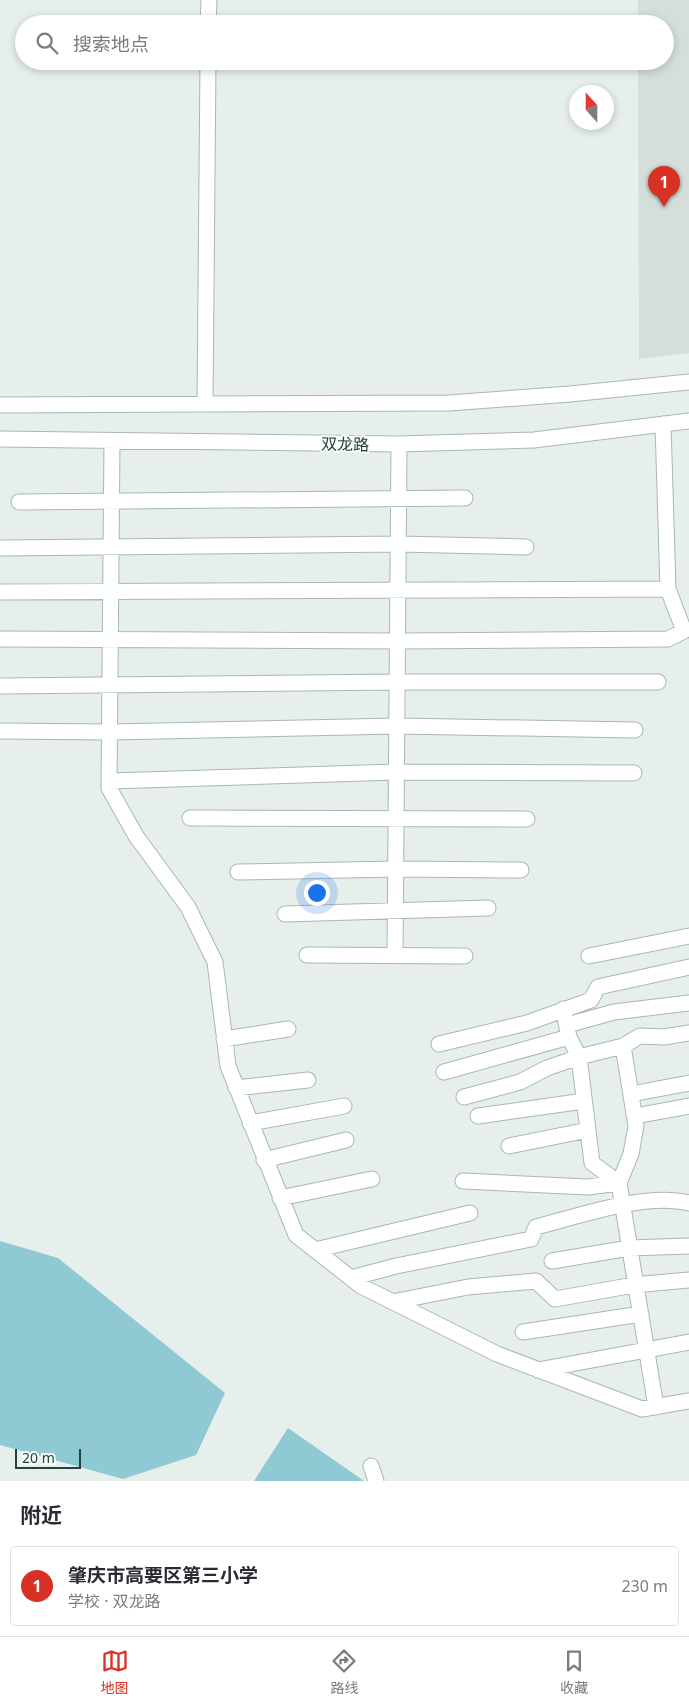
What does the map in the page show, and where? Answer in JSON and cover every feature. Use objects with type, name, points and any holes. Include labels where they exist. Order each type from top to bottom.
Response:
[{"type":"street","points":[[208,15],[209,0]]},
{"type":"street","points":[[205,404],[208,70]]},
{"type":"street","points":[[0,405],[448,403],[570,394],[689,382]]},
{"type":"street","name":"双龙路","points":[[0,439],[400,444],[534,440],[689,421]]},
{"type":"street","points":[[0,639],[398,641],[668,639],[684,631],[668,589],[664,424]]},
{"type":"street","points":[[112,441],[109,788],[136,836],[188,907],[215,962],[228,1066],[264,1160],[296,1235],[362,1286],[497,1354],[642,1410],[689,1401]]},
{"type":"street","points":[[395,956],[400,444]]},
{"type":"street","points":[[20,502],[466,498]]},
{"type":"street","points":[[0,548],[398,544],[526,547]]},
{"type":"street","points":[[0,592],[112,593],[668,589]]},
{"type":"street","points":[[0,686],[397,682],[658,682]]},
{"type":"street","points":[[0,731],[110,732],[397,726],[636,730]]},
{"type":"street","points":[[110,780],[396,772],[634,773]]},
{"type":"street","points":[[190,818],[396,817],[528,819]]},
{"type":"street","points":[[238,872],[396,869],[521,870]]},
{"type":"street","points":[[285,914],[488,908]]},
{"type":"street","points":[[589,956],[689,936]]},
{"type":"street","points":[[307,955],[465,956]]},
{"type":"street","points":[[439,1044],[528,1023],[591,1000],[598,987],[689,967]]},
{"type":"street","points":[[444,1072],[568,1031],[614,1012],[689,1003]]},
{"type":"street","points":[[564,1009],[568,1031],[579,1057],[592,1163],[619,1183]]},
{"type":"street","points":[[224,1039],[288,1029]]},
{"type":"street","points":[[464,1097],[520,1082],[547,1068],[579,1057],[623,1046],[640,1036],[664,1037],[689,1033]]},
{"type":"street","points":[[623,1046],[636,1126],[631,1154],[619,1183],[656,1407]]},
{"type":"street","points":[[236,1088],[308,1080]]},
{"type":"street","points":[[631,1094],[689,1083]]},
{"type":"street","points":[[478,1116],[584,1100]]},
{"type":"street","points":[[250,1123],[344,1106]]},
{"type":"street","points":[[635,1116],[689,1106]]},
{"type":"street","points":[[509,1146],[588,1130]]},
{"type":"street","points":[[264,1160],[346,1140]]},
{"type":"street","points":[[280,1198],[372,1179]]},
{"type":"street","points":[[463,1182],[588,1187],[619,1183]]},
{"type":"street","points":[[351,1278],[396,1266],[531,1239],[536,1227],[622,1205],[676,1200],[689,1204]]},
{"type":"street","points":[[315,1250],[470,1213]]},
{"type":"street","points":[[552,1261],[629,1248],[689,1246]]},
{"type":"street","points":[[392,1302],[468,1287],[536,1281],[555,1299],[634,1285],[689,1280]]},
{"type":"street","points":[[522,1332],[641,1314]]},
{"type":"street","points":[[538,1370],[689,1342]]},
{"type":"street","points":[[371,1466],[376,1481]]},
{"type":"shaded area","points":[[638,0],[689,0],[689,353],[639,359],[638,70],[674,70],[674,15],[638,15]]},
{"type":"water","points":[[0,1241],[58,1258],[225,1393],[196,1455],[123,1479],[0,1445]]},
{"type":"water","points":[[288,1428],[364,1481],[254,1481]]},
{"type":"place","name":"肇庆市高要区第三小学","points":[[664,207]]}]
